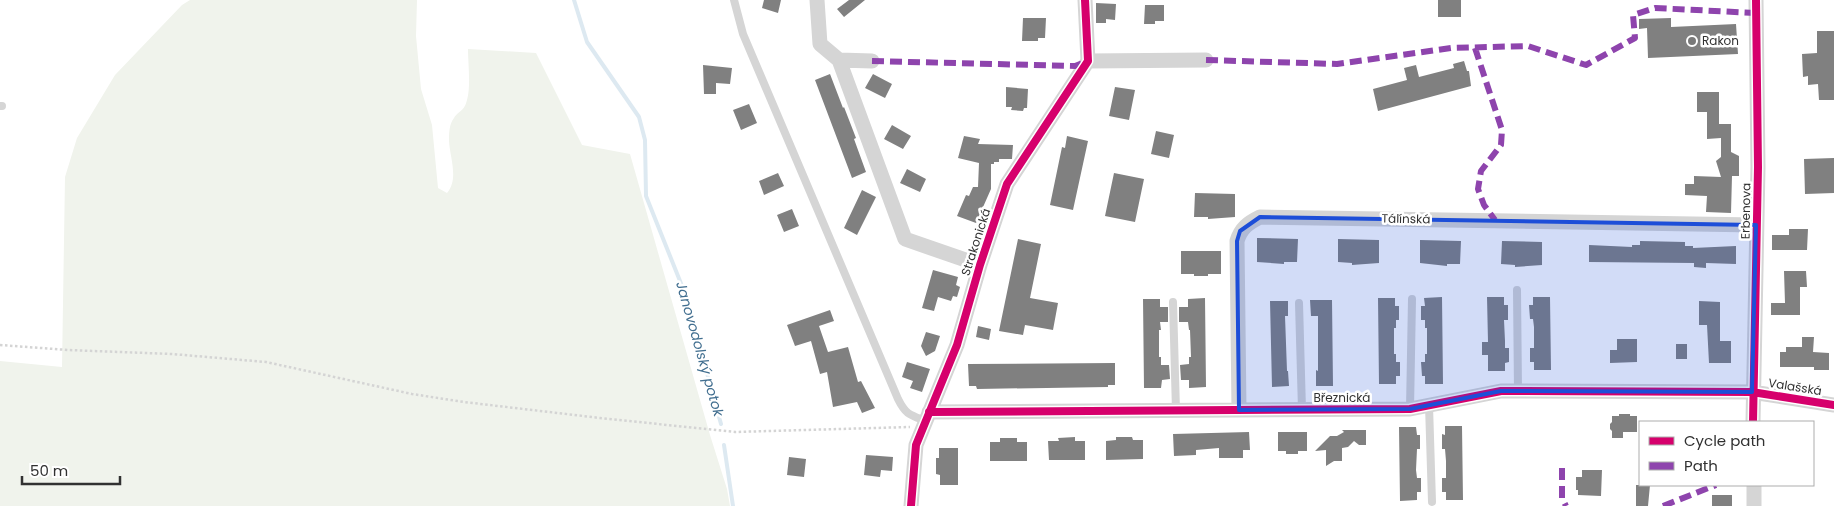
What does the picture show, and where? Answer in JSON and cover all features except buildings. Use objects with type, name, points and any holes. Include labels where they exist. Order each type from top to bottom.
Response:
[{"type":"street","name":"Strakonická","points":[[817,0],[820,44],[839,60],[905,239],[980,265]]},
{"type":"street","points":[[1085,0],[1088,61],[1206,60]]},
{"type":"street","name":"Erbenova","points":[[1753,421],[1752,392],[1758,168],[1756,0]]},
{"type":"street","points":[[839,60],[872,61]]},
{"type":"street","name":"Strakonická","points":[[911,506],[916,445],[958,345],[980,265],[1007,184],[1088,61]]},
{"type":"street","name":"Tálínská","points":[[1239,410],[1237,241],[1240,230],[1248,223],[1260,217],[1756,225]]},
{"type":"street","name":"Březnická","points":[[927,420],[1176,411],[1410,409],[1500,391],[1752,392]]},
{"type":"street","name":"Valašská","points":[[1752,392],[1834,405]]},
{"type":"street","points":[[1754,486],[1754,506]]},
{"type":"lane","points":[[734,0],[743,34],[903,411],[909,415],[927,420]]},
{"type":"lane","points":[[1517,290],[1518,391]]},
{"type":"lane","points":[[1410,409],[1412,300]]},
{"type":"lane","points":[[1173,302],[1176,411]]},
{"type":"lane","points":[[1299,303],[1302,410]]},
{"type":"lane","points":[[1429,405],[1432,502]]},
{"type":"path","points":[[0,345],[172,354],[266,362],[429,397],[735,432],[927,420]]},
{"type":"highlighted area","points":[[1260,217],[1756,225],[1752,392],[1501,391],[1410,409],[1239,410],[1237,241],[1240,231]]},
{"type":"shaded area","points":[[190,0],[417,0],[416,36],[421,89],[432,125],[438,188],[447,193],[453,181],[449,132],[452,120],[463,109],[467,100],[469,81],[468,49],[536,53],[582,145],[630,154],[727,489],[730,506],[0,506],[0,361],[62,367],[65,177],[77,138],[115,75],[182,5]]},
{"type":"waterway","name":"Janovodolský potok","points":[[574,0],[587,42],[639,117],[645,140],[646,196],[686,296],[721,424]]},
{"type":"waterway","name":"Janovodolský potok","points":[[724,445],[733,506]]},
{"type":"marked path","points":[[1206,60],[1337,64],[1451,48],[1528,46],[1586,65],[1635,38],[1633,15],[1655,8],[1756,13]]},
{"type":"marked path","points":[[1475,48],[1502,130],[1501,145],[1481,171],[1478,189],[1484,205],[1495,220]]},
{"type":"marked path","points":[[872,61],[1075,66],[1085,62]]},
{"type":"marked path","points":[[1562,468],[1562,498],[1566,506]]},
{"type":"marked path","points":[[1663,506],[1713,486]]},
{"type":"cycle path","points":[[911,506],[916,445],[957,345],[980,265],[1007,184],[1088,61],[1085,0]]},
{"type":"cycle path","points":[[1753,421],[1758,167],[1756,0]]},
{"type":"cycle path","points":[[929,412],[1410,409],[1501,391],[1752,392],[1834,405]]},
{"type":"place","name":"Rakon","points":[[1692,41]]}]
